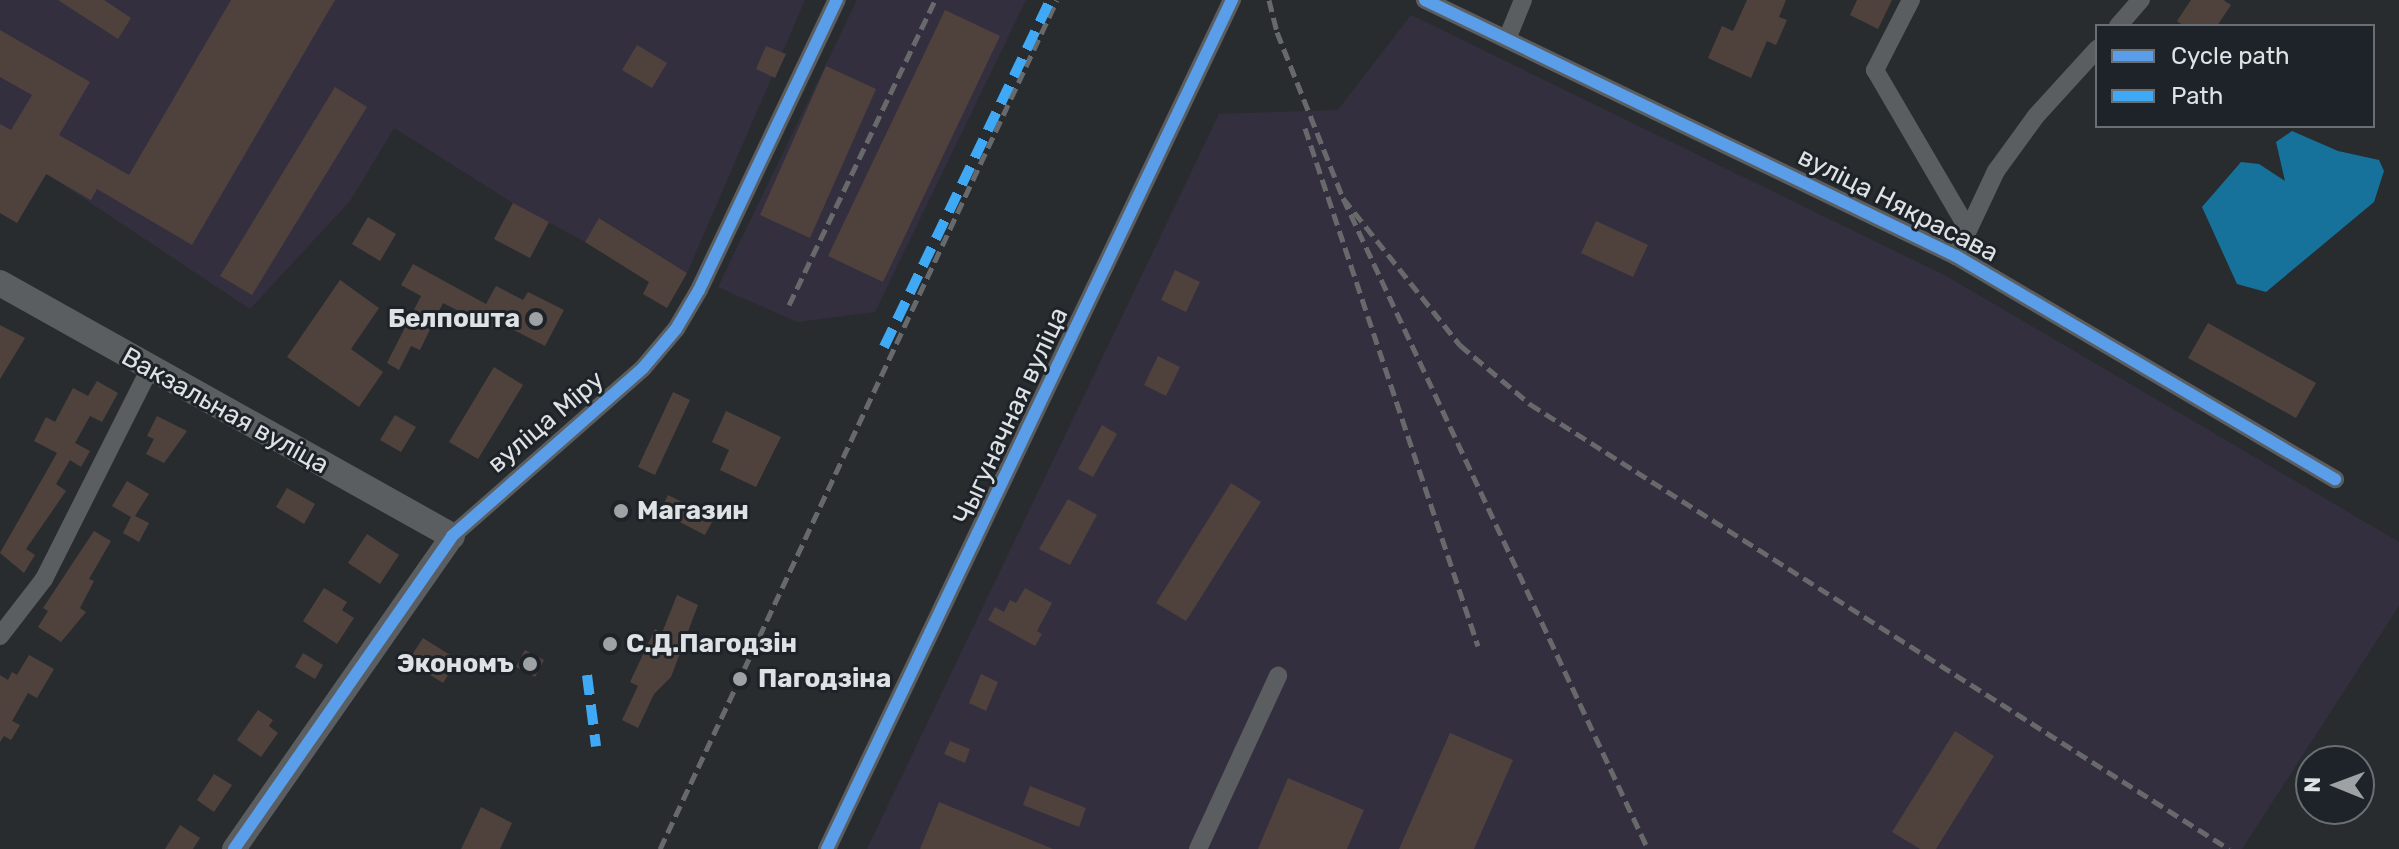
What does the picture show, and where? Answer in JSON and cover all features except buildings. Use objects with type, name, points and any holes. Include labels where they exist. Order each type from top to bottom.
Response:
[{"type":"main road","name":"Вакзальная вуліца","points":[[0,283],[149,370],[452,536]]},
{"type":"street","name":"вуліца Міру","points":[[234,849],[452,536],[643,368],[676,329],[699,290],[837,0]]},
{"type":"street","name":"Чыгуначная вуліца","points":[[827,849],[1232,0]]},
{"type":"street","name":"вуліца Някрасава","points":[[1425,0],[1956,256],[2335,479]]},
{"type":"street","points":[[1507,39],[1523,0]]},
{"type":"street","points":[[1911,0],[1875,70],[1966,226]]},
{"type":"street","points":[[2120,24],[2141,0]]},
{"type":"street","points":[[1956,256],[1966,226],[1996,171],[2036,116],[2095,51]]},
{"type":"street","points":[[0,636],[44,579],[149,370]]},
{"type":"street","points":[[1198,849],[1278,676]]},
{"type":"shaded area","points":[[0,0],[805,0],[687,273],[600,218],[585,242],[513,203],[394,128],[350,201],[250,309],[47,174],[17,223],[0,213]]},
{"type":"shaded area","points":[[857,0],[1026,0],[875,312],[797,322],[718,287]]},
{"type":"shaded area","points":[[1411,15],[1948,277],[2399,542],[2399,606],[2309,745],[2295,745],[2295,767],[2242,849],[867,849],[1219,114],[1338,110]]},
{"type":"water","points":[[2292,131],[2338,151],[2379,160],[2384,171],[2374,202],[2266,292],[2237,284],[2202,207],[2241,162],[2259,164],[2285,181],[2276,142]]},
{"type":"railway","points":[[789,305],[935,0]]},
{"type":"railway","points":[[660,849],[1057,0]]},
{"type":"railway","points":[[1269,0],[1277,32],[1343,198],[1648,849]]},
{"type":"railway","points":[[1305,128],[1478,646]]},
{"type":"railway","points":[[1343,198],[1460,345],[1530,404],[2229,849]]},
{"type":"marked path","points":[[884,347],[1050,0]]},
{"type":"marked path","points":[[587,675],[596,746]]},
{"type":"cycle path","points":[[234,849],[452,536],[643,368],[676,329],[699,290],[837,0]]},
{"type":"cycle path","points":[[827,849],[1232,0]]},
{"type":"cycle path","points":[[1425,0],[1956,256],[2335,479]]},
{"type":"place","name":"Белпошта","points":[[536,319]]},
{"type":"place","name":"Магазин","points":[[621,511]]},
{"type":"place","name":"С.Д.Пагодзін","points":[[610,644]]},
{"type":"place","name":"Экономъ","points":[[530,664]]},
{"type":"place","name":"Пагодзіна","points":[[740,679]]}]
